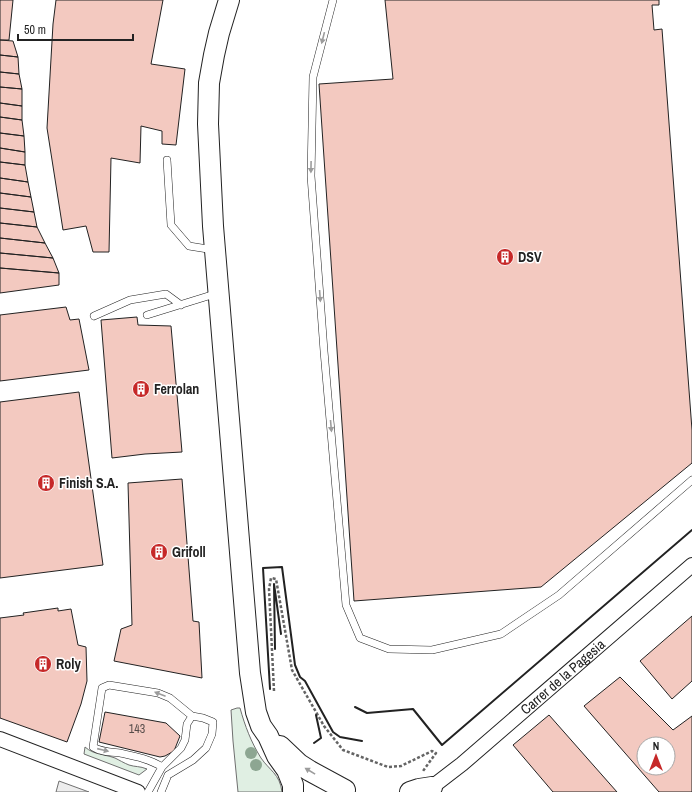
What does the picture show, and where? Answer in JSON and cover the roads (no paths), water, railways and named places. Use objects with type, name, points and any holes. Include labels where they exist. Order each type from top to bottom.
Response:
[{"type":"main road","points":[[229,0],[219,33],[209,82],[210,184],[214,250],[250,673],[256,712],[261,726],[268,736],[277,756],[287,770],[293,785],[293,792]]},
{"type":"main road","points":[[268,736],[299,764],[351,791]]},
{"type":"main road","points":[[410,792],[419,789],[430,790]]},
{"type":"main road","points":[[325,792],[351,791]]},
{"type":"street","name":"Carrer de la Pagesia","points":[[430,790],[692,565]]},
{"type":"street","points":[[0,739],[138,792]]},
{"type":"lane","points":[[333,0],[313,77],[311,176],[324,352],[346,605],[360,638],[389,649],[432,650],[501,634],[559,595],[692,480]]},
{"type":"lane","points":[[167,160],[171,225],[189,246],[214,250]]},
{"type":"lane","points":[[147,315],[218,293]]},
{"type":"lane","points":[[94,316],[130,300],[166,294],[181,305]]},
{"type":"lane","points":[[161,792],[168,775],[193,760],[206,748],[212,734],[213,722],[192,716],[170,698],[158,693],[109,685],[102,688],[93,747],[98,750],[152,761],[162,767]]},
{"type":"lane","points":[[148,792],[162,767],[181,748],[185,740],[187,724],[192,716]]},
{"type":"place","name":"DSV","points":[[505,257]]},
{"type":"place","name":"Ferrolan","points":[[141,389]]},
{"type":"place","name":"Finish S.A.","points":[[46,483]]},
{"type":"place","name":"Grifoll","points":[[159,552]]},
{"type":"place","name":"Roly","points":[[43,664]]}]
